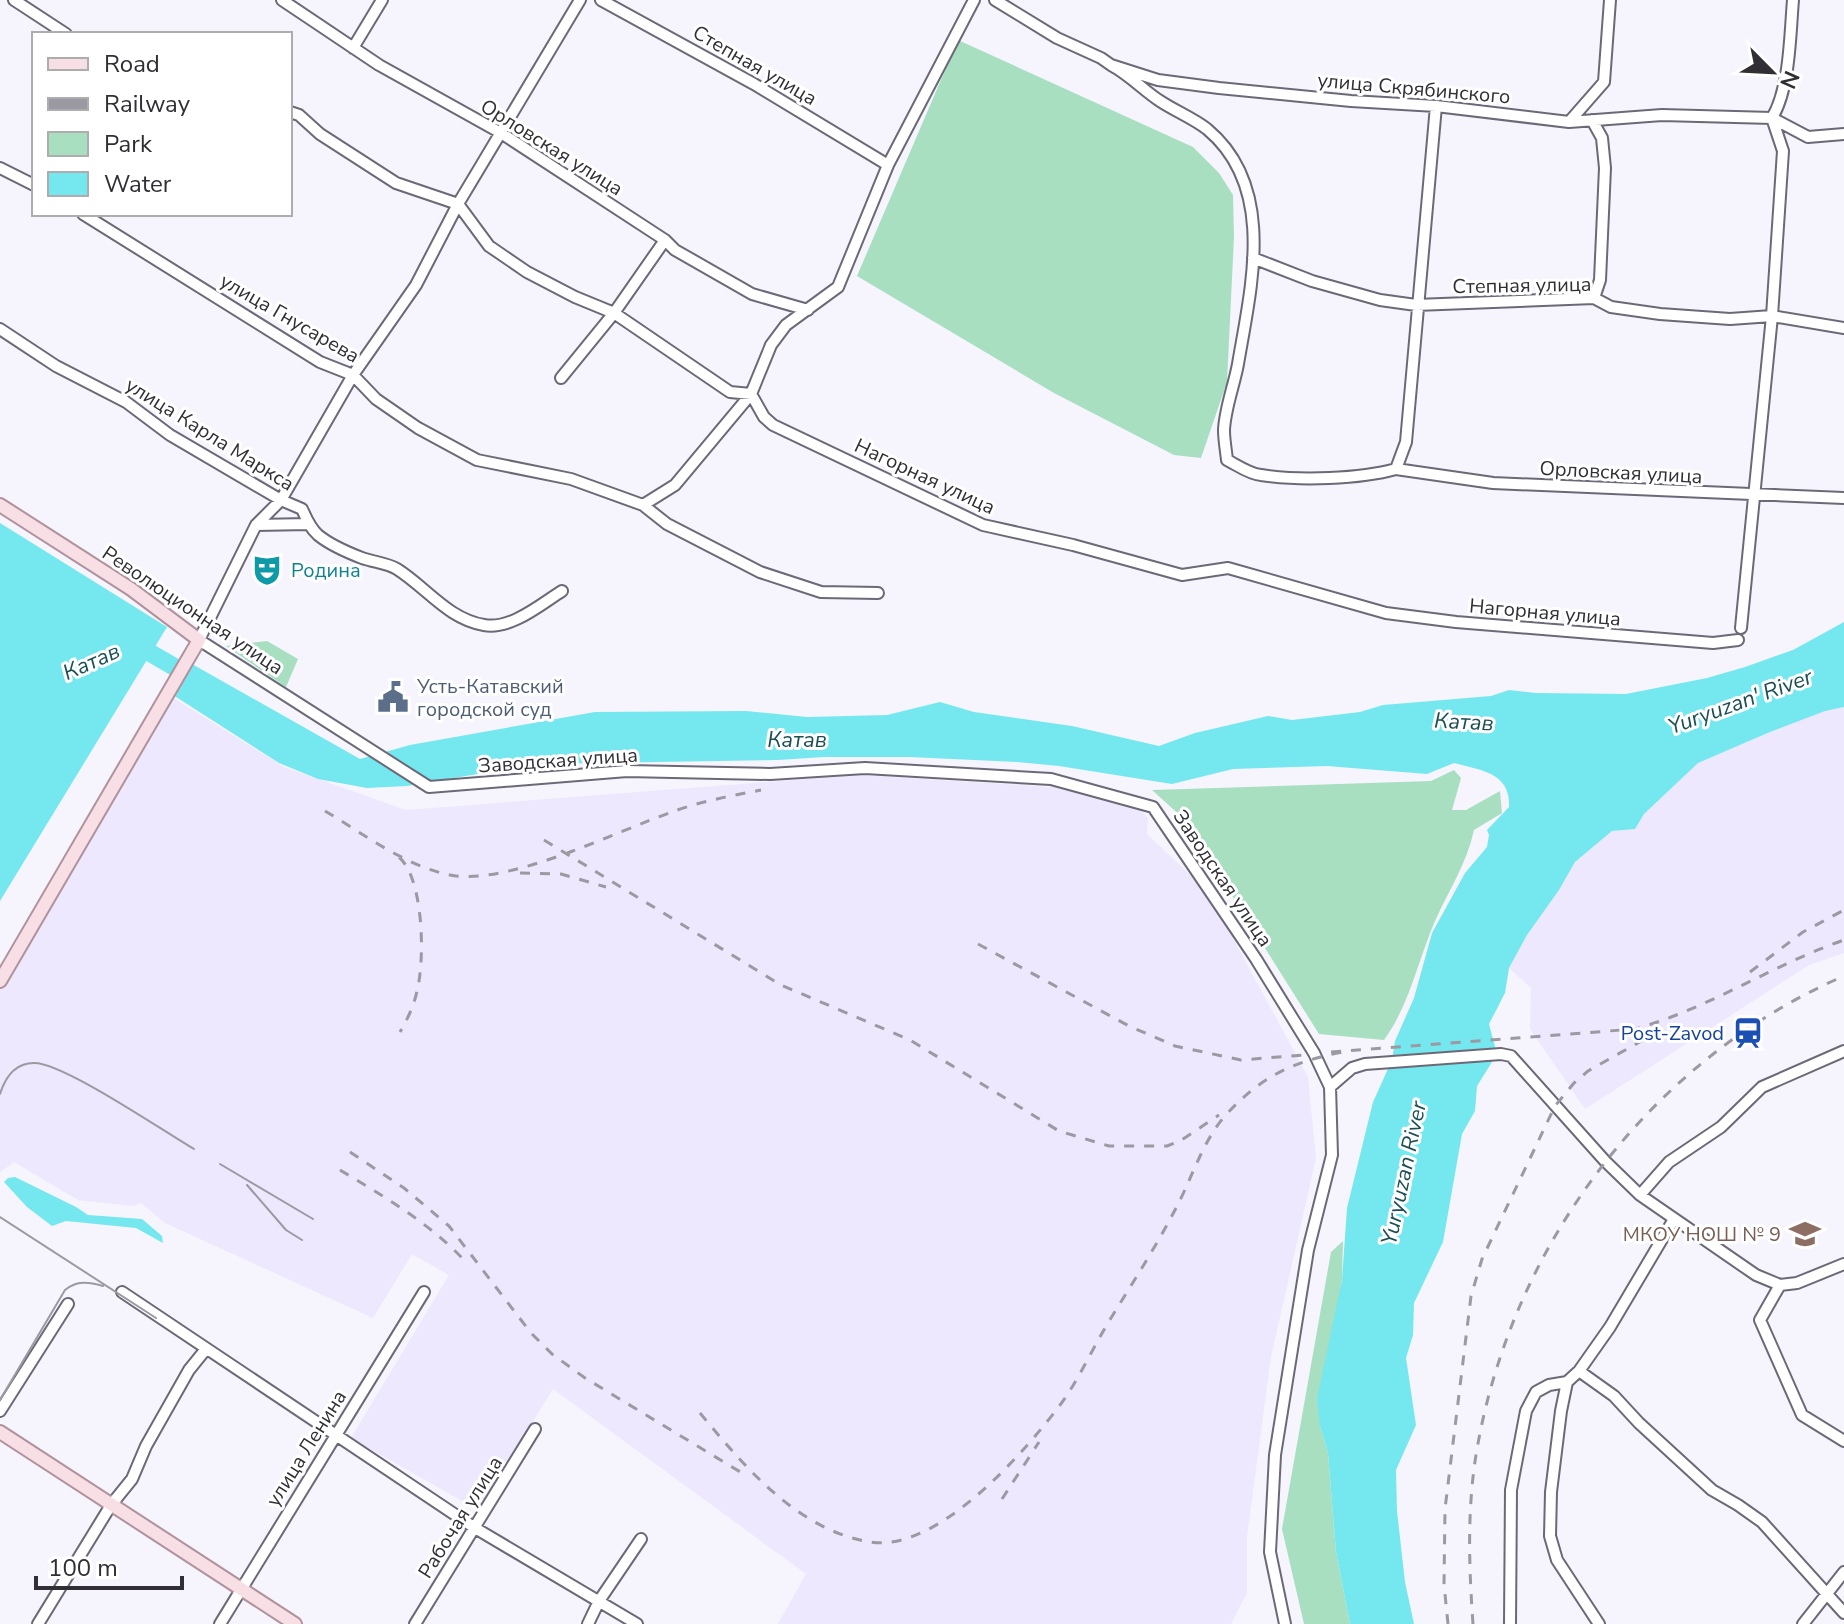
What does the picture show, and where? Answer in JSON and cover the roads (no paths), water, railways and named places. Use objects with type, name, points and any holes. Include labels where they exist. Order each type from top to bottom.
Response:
[{"type":"main road","name":"Революционная улица","points":[[0,505],[131,589],[199,640]]},
{"type":"main road","points":[[0,981],[199,640]]},
{"type":"main road","points":[[0,1432],[295,1624]]},
{"type":"street","points":[[14,0],[63,32]]},
{"type":"street","name":"Орловская улица","points":[[282,0],[353,48],[501,133],[665,240],[675,250],[752,294],[808,310]]},
{"type":"street","points":[[353,48],[382,0]]},
{"type":"street","points":[[199,640],[256,525],[281,500],[353,375],[416,285],[458,204],[580,0]]},
{"type":"street","name":"Степная улица","points":[[601,0],[754,84],[888,165]]},
{"type":"street","points":[[643,505],[675,485],[751,394],[771,345],[786,325],[838,287],[888,165],[974,0]]},
{"type":"street","name":"улица Скрябинского","points":[[995,0],[1057,38],[1111,65],[1158,80],[1569,122],[1662,115],[1772,118],[1808,137],[1844,134]]},
{"type":"street","points":[[1569,122],[1604,82],[1610,0]]},
{"type":"street","points":[[1741,628],[1772,316],[1783,151],[1772,118],[1780,103],[1793,0]]},
{"type":"street","points":[[1111,65],[1128,74],[1160,101],[1207,129],[1230,152],[1249,193],[1254,223],[1253,258],[1224,429],[1227,460],[1258,475],[1373,476],[1396,469],[1406,442],[1436,106]]},
{"type":"street","points":[[292,113],[396,183],[458,204],[489,246],[527,272],[614,313],[730,392],[751,394]]},
{"type":"street","points":[[1592,120],[1602,138],[1605,168],[1600,280],[1594,298]]},
{"type":"street","points":[[0,168],[32,184]]},
{"type":"street","name":"улица Гнусарева","points":[[86,216],[320,362],[353,375],[386,406],[418,428],[477,460],[571,479],[643,505],[667,524],[760,572],[821,592],[878,593]]},
{"type":"street","points":[[561,378],[614,313],[665,240]]},
{"type":"street","name":"Степная улица","points":[[1253,258],[1312,281],[1380,300],[1416,305],[1594,298],[1611,307],[1660,314],[1730,319],[1772,316],[1844,328]]},
{"type":"street","name":"улица Карла Маркса","points":[[0,329],[56,366],[126,402],[170,435],[281,500],[302,509],[318,535],[361,558],[394,567],[421,586],[440,606],[468,620],[487,626],[511,621],[562,591]]},
{"type":"street","name":"Нагорная улица","points":[[751,394],[764,417],[773,425],[948,510],[1014,534],[1073,545],[1182,575],[1228,568],[1386,613],[1592,634],[1713,643],[1738,640]]},
{"type":"street","name":"Орловская улица","points":[[1396,469],[1466,481],[1844,498]]},
{"type":"street","points":[[256,525],[309,524]]},
{"type":"street","name":"Революционная улица","points":[[199,640],[429,787]]},
{"type":"street","name":"Заводская улица","points":[[429,787],[627,771],[770,774],[865,768],[1051,779],[1153,807],[1256,959],[1314,1053],[1330,1087],[1332,1155],[1308,1250],[1275,1455],[1270,1552],[1285,1624]]},
{"type":"street","points":[[1640,1195],[1669,1162],[1721,1127],[1762,1087],[1844,1051]]},
{"type":"street","points":[[1330,1087],[1352,1068],[1365,1064],[1501,1054],[1511,1056],[1605,1161],[1640,1195],[1756,1275],[1780,1285],[1797,1283],[1844,1264]]},
{"type":"street","points":[[1510,1624],[1511,1490],[1526,1411],[1536,1392],[1549,1385],[1567,1382],[1579,1371],[1610,1327],[1674,1219]]},
{"type":"street","points":[[1780,1285],[1760,1320],[1802,1415],[1844,1441]]},
{"type":"street","points":[[122,1292],[475,1528],[637,1624]]},
{"type":"street","name":"улица Ленина","points":[[220,1624],[424,1292]]},
{"type":"street","points":[[0,1411],[68,1304]]},
{"type":"street","points":[[38,1624],[111,1505],[132,1479],[146,1446],[189,1370],[206,1349]]},
{"type":"street","points":[[1579,1371],[1614,1396],[1712,1490],[1762,1522],[1844,1613]]},
{"type":"street","points":[[1567,1382],[1554,1455],[1550,1536],[1557,1560],[1599,1624]]},
{"type":"street","name":"Рабочая улица","points":[[415,1624],[535,1429]]},
{"type":"street","points":[[588,1624],[599,1601],[641,1539]]},
{"type":"street","points":[[1803,1624],[1844,1572]]},
{"type":"water","points":[[0,523],[167,627],[0,901]]},
{"type":"water","points":[[1844,622],[1844,707],[1770,732],[1698,763],[1644,814],[1635,829],[1612,831],[1575,862],[1509,968],[1505,993],[1489,1024],[1497,1054],[1477,1086],[1475,1111],[1462,1134],[1443,1242],[1414,1303],[1413,1335],[1406,1358],[1416,1425],[1396,1470],[1397,1511],[1405,1582],[1414,1624],[1350,1624],[1336,1552],[1328,1453],[1320,1426],[1317,1399],[1342,1280],[1347,1208],[1373,1102],[1414,998],[1432,933],[1465,873],[1487,847],[1487,830],[1509,807],[1505,787],[1500,780],[1484,771],[1454,763],[1427,774],[1327,766],[1233,769],[1172,784],[1017,762],[824,757],[537,764],[407,786],[367,788],[318,779],[279,763],[173,695],[192,664],[360,759],[410,745],[595,712],[746,711],[807,717],[887,715],[940,702],[974,712],[1072,726],[1159,746],[1195,733],[1268,716],[1292,720],[1360,712],[1383,705],[1491,696],[1509,690],[1626,694],[1745,667],[1793,650]]},
{"type":"water","points":[[15,1177],[88,1215],[142,1219],[162,1236],[163,1243],[136,1228],[66,1221],[52,1226],[27,1207],[4,1182]]},
{"type":"waterway","name":"Катав","points":[[129,644],[133,643],[197,680]]},
{"type":"tram line","points":[[0,1094],[8,1077],[21,1066],[34,1063],[48,1066],[90,1085],[194,1149]]},
{"type":"tram line","points":[[220,1164],[313,1219]]},
{"type":"tram line","points":[[247,1185],[286,1230],[302,1240]]},
{"type":"tram line","points":[[0,1217],[156,1318]]},
{"type":"tram line","points":[[0,1400],[65,1290],[83,1283],[103,1286]]},
{"type":"railway","points":[[325,811],[385,848],[433,871],[474,876],[531,865],[683,808],[761,790]]},
{"type":"railway","points":[[544,840],[781,985],[910,1040],[1059,1131],[1109,1146],[1167,1146],[1219,1115]]},
{"type":"railway","points":[[399,857],[407,868],[418,901],[421,941],[416,997],[400,1032]]},
{"type":"railway","points":[[520,873],[561,874],[606,887]]},
{"type":"railway","points":[[1750,972],[1803,932],[1844,910]]},
{"type":"railway","points":[[1331,1052],[1635,1029],[1714,999],[1844,940]]},
{"type":"railway","points":[[978,944],[1129,1026],[1175,1046],[1241,1060],[1303,1055]]},
{"type":"railway","points":[[1473,1624],[1470,1540],[1476,1455],[1494,1378],[1521,1304],[1556,1234],[1600,1169],[1651,1110],[1709,1057],[1774,1012],[1844,976]]},
{"type":"railway","points":[[1448,1624],[1444,1584],[1445,1509],[1471,1296],[1482,1259],[1555,1106],[1588,1071],[1659,1031]]},
{"type":"railway","points":[[700,1413],[774,1493],[819,1524],[870,1542],[896,1541],[924,1532],[951,1515],[1004,1470],[1063,1401],[1159,1238],[1182,1197],[1203,1149],[1224,1117],[1250,1091],[1278,1073],[1343,1052]]},
{"type":"railway","points":[[350,1152],[404,1188],[449,1226],[531,1333],[552,1354],[585,1378],[742,1473]]},
{"type":"railway","points":[[340,1170],[420,1221],[463,1259]]},
{"type":"railway","points":[[1002,1499],[1039,1442]]},
{"type":"place","name":"Родина","points":[[267,570]]},
{"type":"place","name":"Усть-Катавский городской суд","points":[[393,697]]},
{"type":"place","name":"Post-Zavod","points":[[1748,1033]]},
{"type":"place","name":"МКОУ НОШ № 9","points":[[1805,1234]]},
{"type":"water label","name":"Yuryuzan' River","points":[[1740,701]]},
{"type":"water label","name":"Yuryuzan River","points":[[1403,1173]]}]
